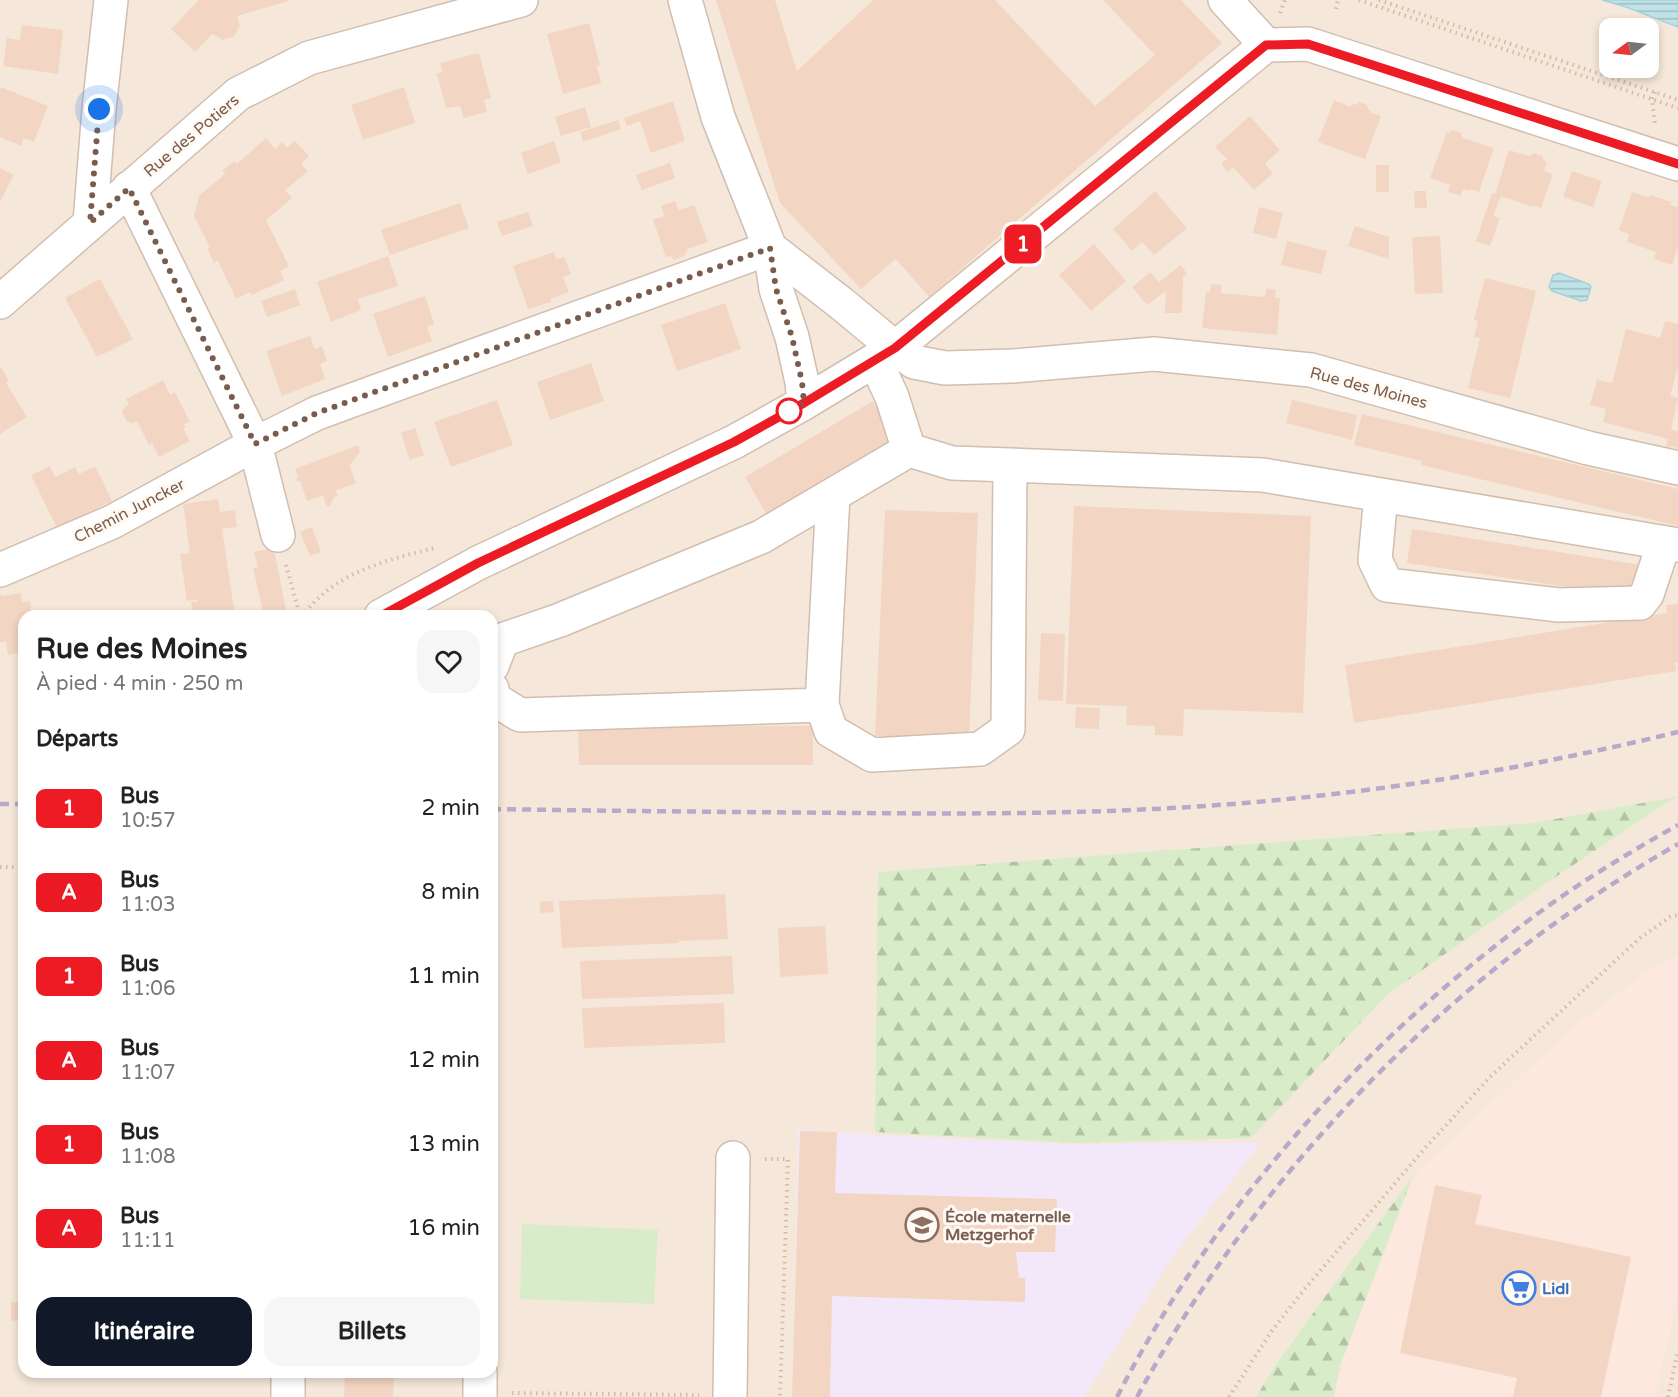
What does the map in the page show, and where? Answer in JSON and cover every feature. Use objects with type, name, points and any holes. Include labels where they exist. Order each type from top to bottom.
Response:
[{"type":"street","name":"Rue des Potiers","points":[[2,298],[237,94],[309,58],[521,0]]},
{"type":"street","points":[[685,0],[718,117],[770,248],[776,289],[792,337],[804,403]]},
{"type":"street","points":[[1225,0],[1266,45]]},
{"type":"street","points":[[90,223],[99,109],[101,5]]},
{"type":"street","points":[[392,610],[478,563],[734,442],[885,354],[1266,45],[1308,44],[1678,164]]},
{"type":"street","points":[[129,188],[255,444],[278,535]]},
{"type":"street","name":"Rue des Moines","points":[[770,248],[842,304],[885,354],[914,362],[945,368],[1013,366],[1154,354],[1311,370],[1588,448],[1678,468]]},
{"type":"street","name":"Chemin Juncker","points":[[0,570],[111,522],[317,413],[770,248]]},
{"type":"street","points":[[885,354],[892,396],[909,450]]},
{"type":"street","points":[[498,650],[502,640],[560,620],[761,537],[909,450],[952,463],[1263,475],[1671,544],[1647,594],[1640,603],[1559,605],[1387,585],[1375,560],[1381,495]]},
{"type":"street","points":[[833,495],[822,705],[831,731],[872,756],[980,749],[1008,729],[1010,465]]},
{"type":"street","points":[[498,702],[519,715],[822,705]]},
{"type":"street","points":[[730,1396],[733,1158]]},
{"type":"path","points":[[1336,9],[1338,0]]},
{"type":"path","points":[[1359,0],[1678,108]]},
{"type":"path","points":[[1379,0],[1678,100]]},
{"type":"path","points":[[1655,92],[1652,99],[1656,135]]},
{"type":"path","points":[[278,535],[298,610]]},
{"type":"path","points":[[307,610],[333,586],[364,570],[403,556],[435,548],[478,563]]},
{"type":"path","points":[[0,867],[18,867]]},
{"type":"path","points":[[1229,1397],[1271,1332],[1303,1291],[1426,1147],[1492,1075],[1640,938],[1670,917],[1678,915]]},
{"type":"path","points":[[733,1158],[788,1159],[780,1397]]},
{"type":"path","points":[[1668,1397],[1678,1350]]},
{"type":"path","points":[[480,1387],[730,1396]]},
{"type":"shaded area","points":[[0,0],[1678,0],[1678,1397],[0,1397]]},
{"type":"shaded area","points":[[1678,955],[1678,1291],[1655,1397],[1334,1397],[1341,1363],[1415,1174],[1575,1026],[1649,971]]},
{"type":"shaded area","points":[[798,1129],[1068,1144],[1260,1143],[1171,1259],[1084,1397],[793,1397]]},
{"type":"green space","points":[[1675,797],[1388,994],[1251,1138],[1077,1143],[875,1132],[878,872],[1534,823]]},
{"type":"green space","points":[[1413,1176],[1341,1363],[1334,1397],[1256,1397],[1277,1363]]},
{"type":"green space","points":[[522,1224],[658,1230],[654,1304],[520,1299]]},
{"type":"water","points":[[1602,0],[1678,0],[1678,27],[1659,18]]},
{"type":"water","points":[[1559,273],[1589,284],[1591,287],[1587,300],[1581,301],[1552,291],[1549,287],[1553,275]]},
{"type":"building","points":[[199,0],[289,1],[237,16],[240,26],[234,36],[223,40],[212,34],[195,52],[171,29]]},
{"type":"building","points":[[716,0],[775,0],[797,71],[873,0],[995,0],[1095,106],[1155,55],[1103,0],[1181,0],[1222,43],[929,297],[896,259],[861,289],[780,203]]},
{"type":"building","points":[[589,23],[600,65],[597,66],[601,83],[563,94],[547,34]]},
{"type":"building","points":[[22,25],[63,30],[58,74],[3,66],[7,38],[20,40]]},
{"type":"building","points":[[479,53],[491,98],[484,100],[487,112],[464,118],[460,106],[446,108],[437,74],[443,72],[440,63]]},
{"type":"building","points":[[1,87],[48,106],[34,142],[24,138],[21,146],[0,137]]},
{"type":"building","points":[[404,87],[415,123],[363,140],[351,105]]},
{"type":"building","points":[[1334,100],[1351,107],[1352,104],[1360,102],[1367,105],[1372,113],[1381,116],[1365,159],[1318,142]]},
{"type":"building","points":[[673,101],[685,141],[651,153],[640,121],[627,126],[624,118]]},
{"type":"building","points":[[585,107],[591,127],[561,136],[555,117]]},
{"type":"building","points":[[1250,116],[1280,150],[1265,164],[1273,173],[1254,190],[1233,167],[1228,172],[1221,164],[1227,159],[1215,147]]},
{"type":"building","points":[[618,120],[621,129],[583,142],[580,132]]},
{"type":"building","points":[[1453,130],[1461,133],[1463,138],[1494,148],[1479,192],[1463,189],[1461,196],[1448,192],[1450,185],[1430,178],[1447,132]]},
{"type":"building","points":[[266,138],[275,149],[282,142],[287,147],[295,141],[309,156],[301,164],[308,171],[285,190],[292,198],[266,220],[289,266],[280,271],[284,280],[252,295],[250,292],[236,299],[218,261],[214,263],[207,248],[210,247],[194,216],[199,196],[225,174],[222,171],[234,161],[237,164]]},
{"type":"building","points":[[554,141],[561,162],[528,174],[521,153]]},
{"type":"building","points":[[1509,150],[1529,156],[1534,153],[1542,156],[1547,162],[1544,171],[1553,174],[1541,208],[1501,196],[1493,216],[1500,218],[1490,246],[1476,241],[1492,193],[1495,194]]},
{"type":"building","points":[[670,163],[675,178],[642,190],[636,175]]},
{"type":"building","points":[[1376,165],[1389,165],[1389,192],[1376,192]]},
{"type":"building","points":[[0,168],[14,175],[0,202]]},
{"type":"building","points":[[1572,171],[1602,181],[1593,207],[1563,197]]},
{"type":"building","points":[[1155,191],[1187,228],[1154,255],[1142,242],[1132,251],[1113,229]]},
{"type":"building","points":[[1414,191],[1426,191],[1427,208],[1415,208]]},
{"type":"building","points":[[1632,192],[1649,198],[1650,195],[1660,198],[1678,207],[1678,246],[1672,265],[1654,259],[1656,252],[1627,242],[1629,234],[1619,230]]},
{"type":"building","points":[[675,201],[679,210],[694,205],[708,242],[687,249],[684,256],[674,260],[670,256],[666,257],[653,220],[664,216],[661,206]]},
{"type":"building","points":[[460,203],[469,228],[390,255],[381,230]]},
{"type":"building","points":[[1259,207],[1283,213],[1276,239],[1253,233]]},
{"type":"building","points":[[528,212],[533,226],[502,236],[497,222]]},
{"type":"building","points":[[1355,226],[1389,237],[1389,259],[1348,246]]},
{"type":"building","points":[[1440,236],[1443,293],[1415,294],[1412,237]]},
{"type":"building","points":[[1287,241],[1327,251],[1321,274],[1281,265]]},
{"type":"building","points":[[1094,244],[1126,281],[1091,311],[1059,275]]},
{"type":"building","points":[[554,252],[556,259],[564,257],[571,274],[563,277],[569,292],[550,299],[551,302],[528,309],[513,266]]},
{"type":"building","points":[[388,256],[398,286],[358,299],[361,310],[331,322],[317,282]]},
{"type":"building","points":[[1181,265],[1187,274],[1183,277],[1182,313],[1165,313],[1166,291],[1147,305],[1132,287],[1150,272],[1159,282]]},
{"type":"building","points":[[1485,278],[1536,291],[1510,398],[1468,388],[1480,338],[1474,337],[1478,321],[1474,320]]},
{"type":"building","points":[[100,279],[133,339],[97,357],[65,298]]},
{"type":"building","points":[[1211,284],[1221,285],[1221,293],[1265,297],[1266,289],[1276,290],[1275,298],[1280,298],[1277,335],[1202,328],[1206,292],[1210,292]]},
{"type":"building","points":[[295,289],[300,305],[267,317],[261,301]]},
{"type":"building","points":[[425,296],[434,324],[427,327],[432,341],[388,357],[373,314]]},
{"type":"building","points":[[725,303],[741,349],[677,371],[661,325]]},
{"type":"building","points":[[1665,321],[1678,324],[1678,366],[1670,396],[1678,398],[1671,430],[1678,431],[1678,448],[1666,446],[1668,439],[1603,422],[1606,409],[1590,405],[1597,380],[1612,383],[1626,329],[1660,338]]},
{"type":"building","points":[[310,336],[315,349],[322,346],[327,361],[320,364],[325,379],[282,396],[266,351]]},
{"type":"building","points":[[591,363],[604,401],[550,420],[537,382]]},
{"type":"building","points":[[0,366],[9,381],[6,383],[27,417],[0,434]]},
{"type":"building","points":[[163,380],[170,395],[175,392],[190,422],[184,424],[186,427],[183,428],[190,441],[159,457],[152,443],[149,445],[137,421],[127,422],[122,412],[129,405],[126,399]]},
{"type":"building","points":[[497,400],[513,445],[451,467],[434,422]]},
{"type":"building","points":[[1292,400],[1357,415],[1352,440],[1286,423]]},
{"type":"building","points":[[873,401],[898,444],[770,520],[745,477]]},
{"type":"building","points":[[1362,414],[1678,489],[1678,526],[1421,465],[1422,461],[1354,445]]},
{"type":"building","points":[[415,428],[424,455],[410,460],[401,433]]},
{"type":"building","points":[[358,445],[360,451],[349,464],[356,483],[337,490],[338,496],[334,497],[330,506],[327,507],[323,495],[307,501],[300,481],[296,481],[298,476],[295,469]]},
{"type":"building","points":[[50,466],[55,477],[75,467],[79,474],[95,466],[112,501],[57,528],[31,475]]},
{"type":"building","points":[[218,499],[220,512],[235,510],[237,527],[222,529],[234,610],[192,610],[191,602],[197,602],[197,600],[187,601],[180,554],[190,553],[183,504]]},
{"type":"building","points":[[1074,506],[1311,516],[1303,713],[1184,709],[1183,736],[1155,735],[1155,726],[1126,725],[1127,706],[1066,704]]},
{"type":"building","points":[[885,510],[978,513],[969,740],[875,736]]},
{"type":"building","points":[[312,527],[321,552],[310,556],[300,532]]},
{"type":"building","points":[[1412,529],[1641,565],[1635,597],[1407,563]]},
{"type":"building","points":[[273,548],[286,610],[263,610],[253,568],[258,567],[254,552]]},
{"type":"building","points":[[21,593],[22,602],[30,601],[31,610],[18,610],[18,653],[8,655],[6,641],[0,642],[0,594],[3,596]]},
{"type":"building","points":[[1678,604],[1676,671],[1354,723],[1345,665],[1667,613],[1666,605]]},
{"type":"building","points":[[1041,633],[1065,634],[1063,701],[1038,700]]},
{"type":"building","points":[[1076,707],[1100,708],[1099,729],[1075,728]]},
{"type":"building","points":[[813,726],[813,765],[579,765],[578,727]]},
{"type":"building","points":[[725,894],[728,939],[562,948],[559,901]]},
{"type":"building","points":[[553,901],[554,912],[540,913],[540,902]]},
{"type":"building","points":[[825,926],[828,974],[780,977],[778,928]]},
{"type":"building","points":[[732,956],[734,994],[582,999],[580,961]]},
{"type":"building","points":[[724,1003],[725,1043],[584,1048],[582,1008]]},
{"type":"building","points":[[800,1131],[837,1132],[835,1193],[1057,1199],[1055,1252],[1016,1252],[1019,1278],[1025,1278],[1025,1302],[832,1296],[830,1397],[792,1397]]},
{"type":"building","name":"Lidl","points":[[1435,1185],[1482,1195],[1475,1224],[1631,1257],[1601,1397],[1513,1397],[1517,1378],[1400,1353]]},
{"type":"building","points":[[11,1302],[18,1302],[18,1320],[11,1321]]},
{"type":"building","points":[[345,1378],[394,1378],[393,1397],[344,1397]]},
{"type":"railway","points":[[498,809],[984,813],[1117,811],[1205,806],[1324,795],[1443,779],[1561,758],[1678,732]]},
{"type":"railway","points":[[0,804],[18,804]]},
{"type":"railway","points":[[1117,1397],[1158,1324],[1203,1253],[1308,1121],[1366,1060],[1427,1003],[1491,949],[1573,889],[1678,825]]},
{"type":"railway","points":[[1137,1397],[1187,1312],[1243,1231],[1303,1155],[1369,1083],[1439,1016],[1514,953],[1594,896],[1678,844]]},
{"type":"bus line","name":"1","points":[[392,610],[478,563],[734,442],[895,348],[1266,45],[1308,44],[1678,164]]},
{"type":"place","name":"École maternelle Metzgerhof","points":[[922,1225]]},
{"type":"place","name":"Lidl","points":[[1519,1288]]},
{"type":"route","points":[[99,109],[90,223],[129,188],[255,444],[317,413],[770,248],[776,289],[792,337],[802,382],[804,403],[786,413],[789,411]]}]
